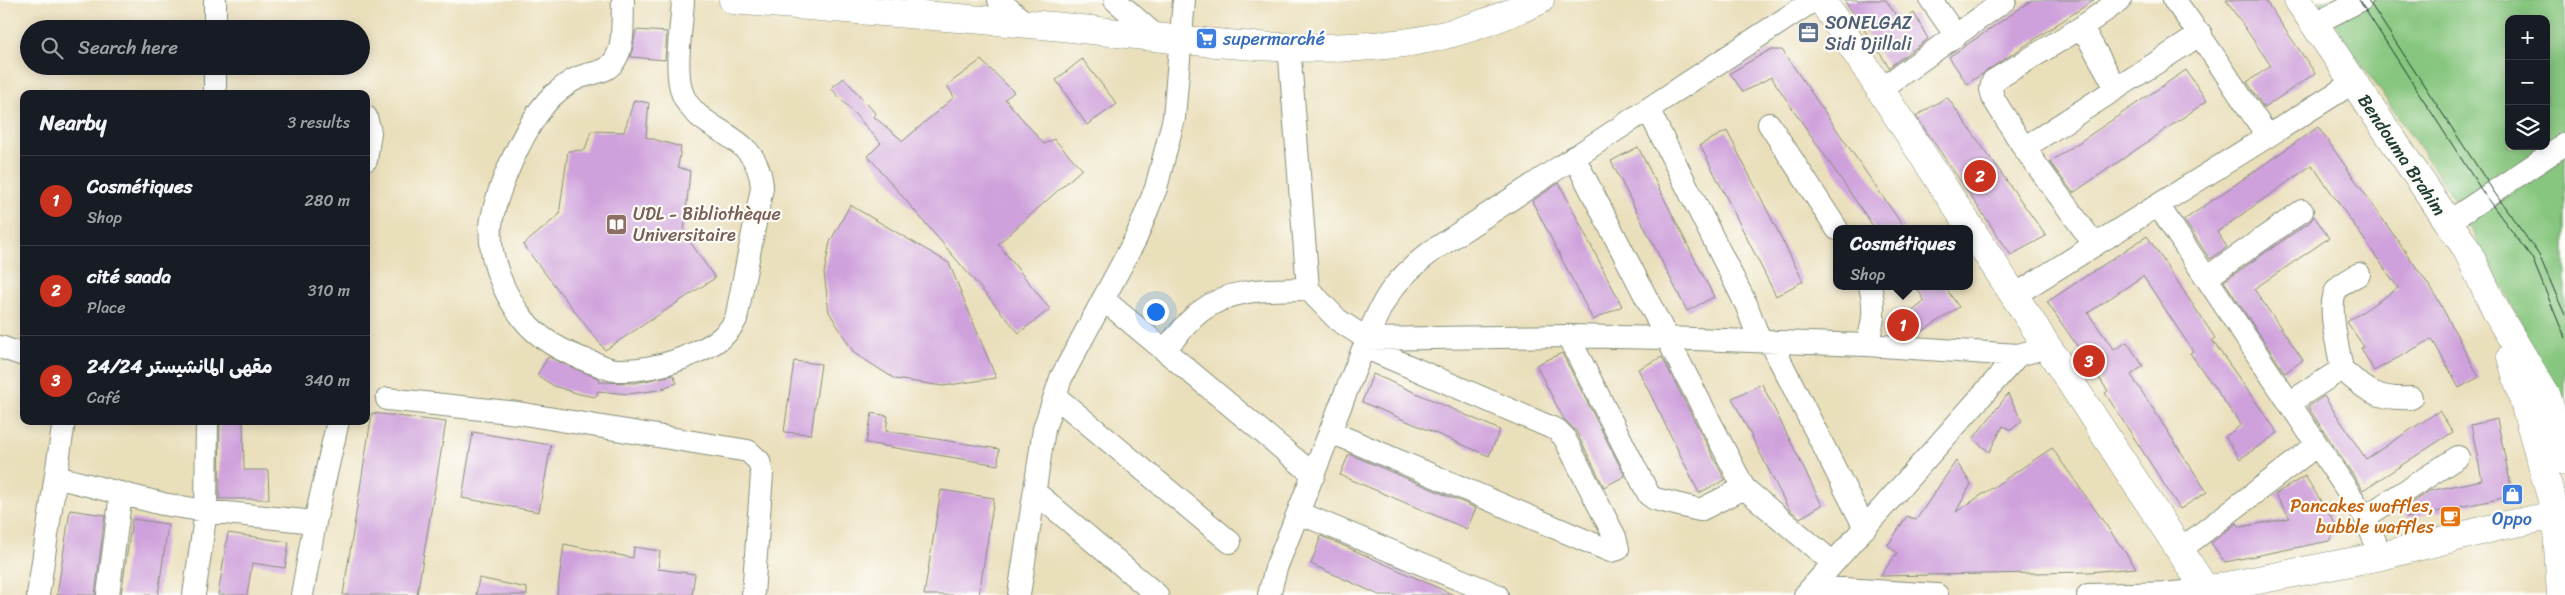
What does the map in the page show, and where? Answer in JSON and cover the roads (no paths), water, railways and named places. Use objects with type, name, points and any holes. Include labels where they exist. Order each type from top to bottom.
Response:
[{"type":"main road","points":[[734,0],[902,7],[1026,24],[1169,38],[1289,46],[1347,47],[1397,44],[1454,33],[1514,12],[1540,0]]},
{"type":"main road","points":[[1822,0],[1969,225]]},
{"type":"main road","name":"Bendouma Brahim","points":[[2298,0],[2447,223],[2466,248],[2498,315],[2547,398],[2565,461]]},
{"type":"main road","points":[[1973,231],[2208,592],[2381,556],[2560,514]]},
{"type":"main road","name":"Bendouma Brahim","points":[[2498,315],[2560,514],[2561,595]]},
{"type":"street","points":[[215,0],[215,20]]},
{"type":"street","points":[[623,0],[617,58],[610,67],[599,73],[581,76],[555,93],[514,155],[497,195],[491,227],[496,271],[524,321],[551,344],[582,359],[615,370],[654,366],[680,360],[706,348],[731,330],[736,319],[762,188],[761,172],[747,150],[700,115],[684,95],[679,76],[683,0]]},
{"type":"street","points":[[999,0],[1026,24]]},
{"type":"street","points":[[1115,0],[1169,38]]},
{"type":"street","points":[[1021,594],[1044,429],[1061,378],[1136,238],[1156,188],[1174,118],[1169,38],[1184,0]]},
{"type":"street","points":[[1269,595],[1276,568],[1299,514],[1380,304],[1392,286],[1406,271],[1432,251],[1814,0]]},
{"type":"street","points":[[1931,0],[1956,36]]},
{"type":"street","points":[[1881,89],[2005,0]]},
{"type":"street","points":[[2095,245],[2024,148],[1992,98],[1991,89],[1994,81],[2082,27],[2120,0]]},
{"type":"street","points":[[2174,0],[2201,34],[2240,98],[2268,136]]},
{"type":"street","points":[[2314,24],[2360,0]]},
{"type":"street","points":[[2082,27],[2116,88]]},
{"type":"street","points":[[2024,148],[2201,34]]},
{"type":"street","points":[[1289,46],[1308,289],[1338,320],[1365,343],[1557,430],[1564,437],[1615,538],[1618,549],[1610,551],[1347,437],[1331,432]]},
{"type":"street","points":[[215,75],[215,90]]},
{"type":"street","points":[[2014,295],[2354,82]]},
{"type":"street","points":[[1648,109],[1765,341],[1865,528]]},
{"type":"street","points":[[1769,124],[1834,225]]},
{"type":"street","points":[[2447,223],[2565,144]]},
{"type":"street","points":[[1574,157],[1665,338],[1744,488],[1834,563]]},
{"type":"street","points":[[2158,205],[2365,517],[2381,556]]},
{"type":"street","points":[[2206,278],[2302,211]]},
{"type":"street","points":[[2359,274],[2338,288],[2333,297],[2334,323],[2342,369],[2377,395],[2389,399],[2411,398]]},
{"type":"street","points":[[1164,350],[1200,312],[1222,297],[1246,291],[1308,289]]},
{"type":"street","points":[[1868,345],[1874,316],[1874,302],[1871,290]]},
{"type":"street","points":[[1103,299],[1314,475]]},
{"type":"street","points":[[1365,343],[1568,336],[1868,345],[2018,355],[2048,347]]},
{"type":"street","points":[[1568,336],[1649,495],[1655,499],[1700,510],[1744,488]]},
{"type":"street","points":[[0,347],[20,354]]},
{"type":"street","points":[[1809,591],[2018,355]]},
{"type":"street","points":[[2289,403],[2342,369]]},
{"type":"street","points":[[1055,396],[1230,542]]},
{"type":"street","points":[[387,399],[518,413],[748,451],[759,460],[762,474],[753,595]]},
{"type":"street","points":[[38,595],[63,425]]},
{"type":"street","points":[[194,595],[206,511],[207,425]]},
{"type":"street","points":[[302,595],[315,522],[337,425]]},
{"type":"street","points":[[2180,550],[2317,445]]},
{"type":"street","points":[[2365,517],[2458,457]]},
{"type":"street","points":[[56,477],[206,511],[315,522]]},
{"type":"street","points":[[1035,492],[1157,595]]},
{"type":"street","points":[[108,595],[121,493]]},
{"type":"street","points":[[1299,514],[1497,595]]},
{"type":"street","points":[[1809,591],[1937,595]]},
{"type":"street","points":[[2088,595],[2208,592]]},
{"type":"tram line","points":[[2359,0],[2486,197],[2532,258],[2565,338]]},
{"type":"tram line","points":[[2368,0],[2494,192],[2539,255],[2565,315]]},
{"type":"place","name":"SONELGAZ Sidi Djillali","points":[[1809,33]]},
{"type":"place","name":"supermarché","points":[[1207,39]]},
{"type":"place","name":"cité saada","points":[[1980,176]]},
{"type":"place","name":"UDL - Bibliothèque Universitaire","points":[[617,224]]},
{"type":"place","name":"Cosmétiques","points":[[1903,325]]},
{"type":"place","name":"مقهى المانشيستر 24/24","points":[[2089,361]]},
{"type":"place","name":"Oppo","points":[[2512,494]]},
{"type":"place","name":"Pancakes waffles, bubble waffles","points":[[2450,516]]}]
